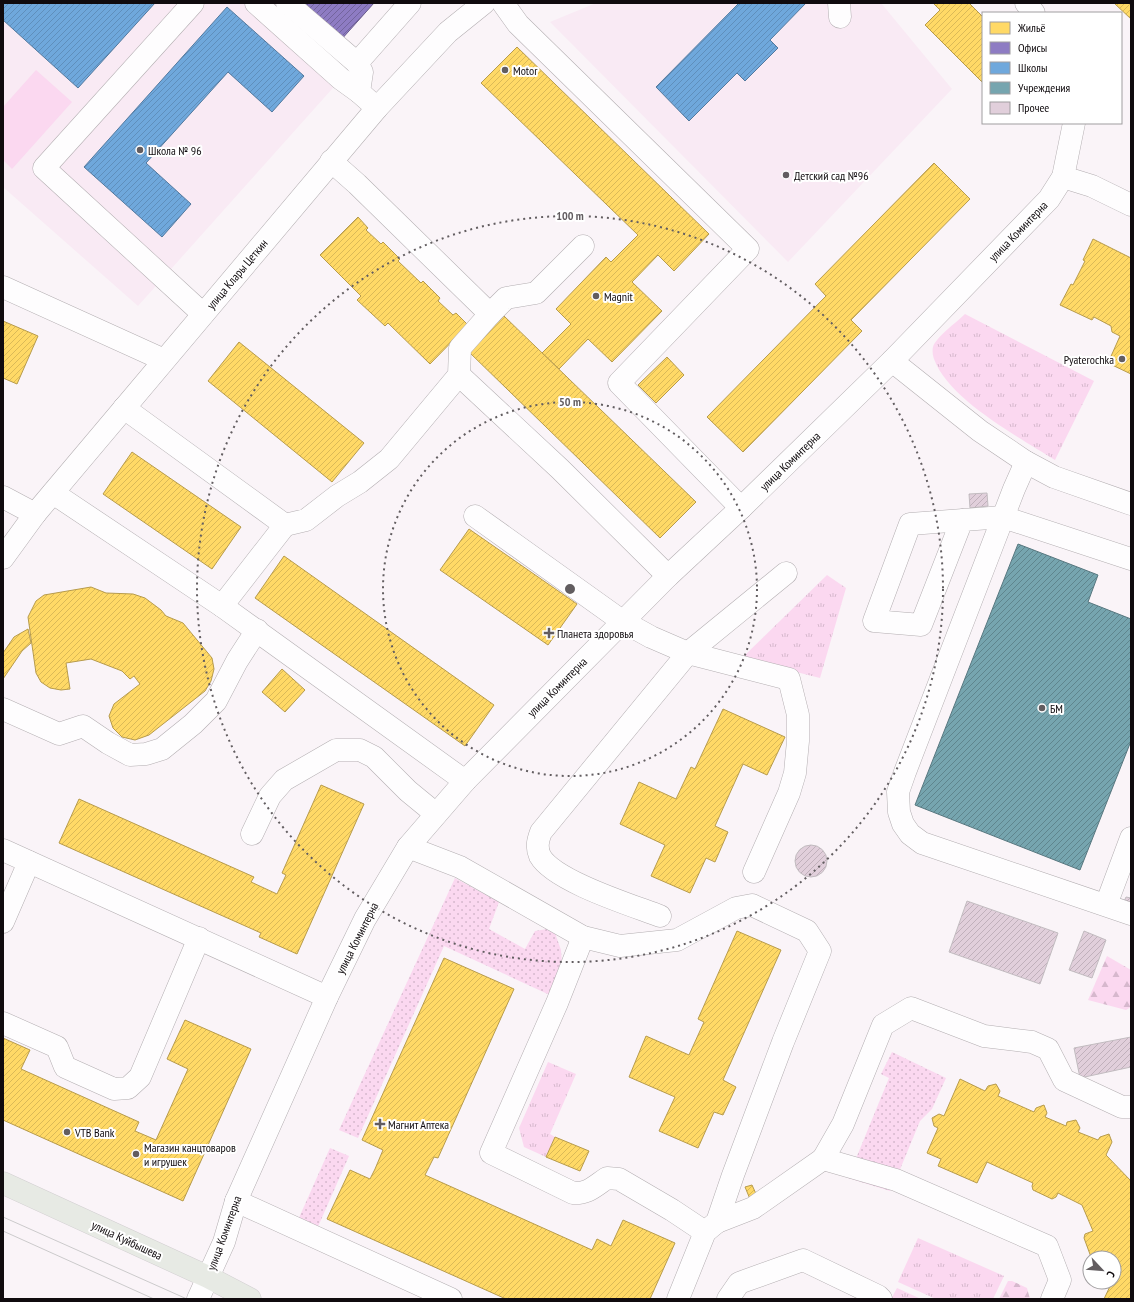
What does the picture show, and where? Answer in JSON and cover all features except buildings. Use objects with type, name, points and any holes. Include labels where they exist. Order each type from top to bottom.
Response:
[{"type":"main road","name":"улица Куйбышева","points":[[3,1183],[208,1277],[250,1299]]},
{"type":"street","points":[[193,3],[44,168],[203,314]]},
{"type":"street","points":[[256,3],[377,108]]},
{"type":"street","points":[[287,3],[357,63],[362,72],[358,92]]},
{"type":"street","points":[[357,63],[410,3]]},
{"type":"street","name":"улица Клары Цеткин","points":[[3,558],[35,514],[331,161],[377,108],[448,32],[484,3]]},
{"type":"street","points":[[503,3],[518,24],[748,249],[618,383],[741,508]]},
{"type":"street","points":[[1026,3],[1033,12]]},
{"type":"street","points":[[1074,124],[1063,177],[1092,186],[1131,205]]},
{"type":"street","points":[[331,161],[357,184],[490,314]]},
{"type":"street","name":"улица Коминтерна","points":[[198,1299],[224,1242],[236,1201],[327,997],[365,919],[408,847],[465,781],[622,621],[892,361],[1049,199],[1063,177]]},
{"type":"street","points":[[222,606],[285,525],[306,520],[337,496],[360,482],[388,459],[459,375],[460,348],[506,298],[536,293],[583,246]]},
{"type":"street","points":[[3,287],[164,360]]},
{"type":"street","points":[[892,361],[980,431],[1026,462],[1054,477],[1131,504]]},
{"type":"street","points":[[459,375],[560,469],[668,576]]},
{"type":"street","points":[[124,408],[285,525]]},
{"type":"street","points":[[1026,462],[1003,517],[905,772],[898,792],[899,812],[903,824],[910,834],[922,843],[1131,914]]},
{"type":"street","points":[[53,493],[257,630],[465,781]]},
{"type":"street","points":[[3,497],[35,514]]},
{"type":"street","points":[[475,516],[622,621],[651,637],[688,653],[789,679],[798,714],[798,741],[795,773],[789,793],[754,872]]},
{"type":"street","points":[[962,520],[922,625],[874,621],[910,524],[962,520],[1003,517],[1131,559]]},
{"type":"street","points":[[660,916],[583,887],[548,866],[539,855],[537,843],[541,832],[688,653],[786,572]]},
{"type":"street","points":[[3,709],[59,734],[83,726],[108,743],[130,754],[146,754],[162,749],[193,724],[216,701],[237,661],[257,630]]},
{"type":"street","points":[[252,834],[270,796],[284,780],[336,750],[360,750],[374,757],[408,791],[436,814]]},
{"type":"street","points":[[1106,905],[1131,838]]},
{"type":"street","points":[[408,847],[460,867],[583,937],[620,946],[677,940],[736,908],[752,905],[807,931],[820,951],[783,1042],[733,1175],[678,1299]]},
{"type":"street","points":[[3,850],[327,997]]},
{"type":"street","points":[[3,922],[29,862]]},
{"type":"street","points":[[583,937],[557,1003],[491,1153],[573,1193],[582,1194],[607,1178],[619,1179],[672,1210],[711,1227],[753,1208],[823,1159],[843,1124],[883,1024],[911,1008],[984,1036],[1032,1042],[1048,1050],[1064,1080],[1122,1107],[1131,1107]]},
{"type":"street","points":[[3,1023],[57,1046],[65,1067],[114,1089],[128,1088],[140,1077],[199,938]]},
{"type":"street","points":[[823,1159],[896,1180],[1047,1246],[1060,1280],[1052,1299]]},
{"type":"street","points":[[236,1201],[451,1299]]},
{"type":"street","points":[[728,1299],[739,1283],[803,1260],[878,1296],[881,1299]]},
{"type":"shaded area","name":"Школа № 96","points":[[3,3],[274,3],[349,70],[138,306],[3,187]]},
{"type":"shaded area","name":"Детский сад №96","points":[[596,3],[881,3],[952,89],[788,262],[550,22]]},
{"type":"green space","points":[[36,70],[72,102],[12,169],[3,160],[3,107]]},
{"type":"green space","points":[[965,314],[1094,381],[1055,460],[1005,429],[969,403],[954,389],[942,374],[934,359],[933,347],[942,334]]},
{"type":"green space","points":[[827,575],[846,588],[820,678],[742,658]]},
{"type":"green space","points":[[455,878],[499,902],[489,929],[525,949],[535,931],[547,929],[555,933],[561,950],[562,964],[552,996],[444,946],[358,1138],[339,1130]]},
{"type":"green space","points":[[1107,956],[1131,970],[1131,1007],[1126,1010],[1088,1000]]},
{"type":"green space","points":[[892,1052],[946,1078],[932,1109],[920,1121],[890,1191],[848,1178],[889,1078],[881,1074]]},
{"type":"green space","points":[[548,1062],[576,1074],[550,1134],[555,1137],[546,1157],[524,1147],[519,1128]]},
{"type":"green space","points":[[330,1148],[349,1156],[317,1229],[298,1220]]},
{"type":"green space","points":[[918,1238],[1004,1276],[993,1299],[936,1299],[898,1282]]},
{"type":"green space","points":[[1008,1281],[1012,1281],[1027,1288],[1030,1299],[999,1299]]},
{"type":"green space","points":[[897,1288],[921,1299],[891,1299]]},
{"type":"tram line","points":[[3,1217],[187,1299]]},
{"type":"tram line","points":[[3,1231],[154,1299]]},
{"type":"place","name":"Motor","points":[[505,70]]},
{"type":"place","name":"Школа № 96","points":[[140,150]]},
{"type":"place","name":"Детский сад №96","points":[[786,175]]},
{"type":"place","name":"Magnit","points":[[596,296]]},
{"type":"place","name":"Pyaterochka","points":[[1122,359]]},
{"type":"place","name":"Планета здоровья","points":[[549,633]]},
{"type":"place","name":"БМ","points":[[1042,708]]},
{"type":"place","name":"Магнит Аптека","points":[[380,1124]]},
{"type":"place","name":"VTB Bank","points":[[67,1132]]},
{"type":"place","name":"Магазин канцтоваров и игрушек","points":[[136,1154]]}]
